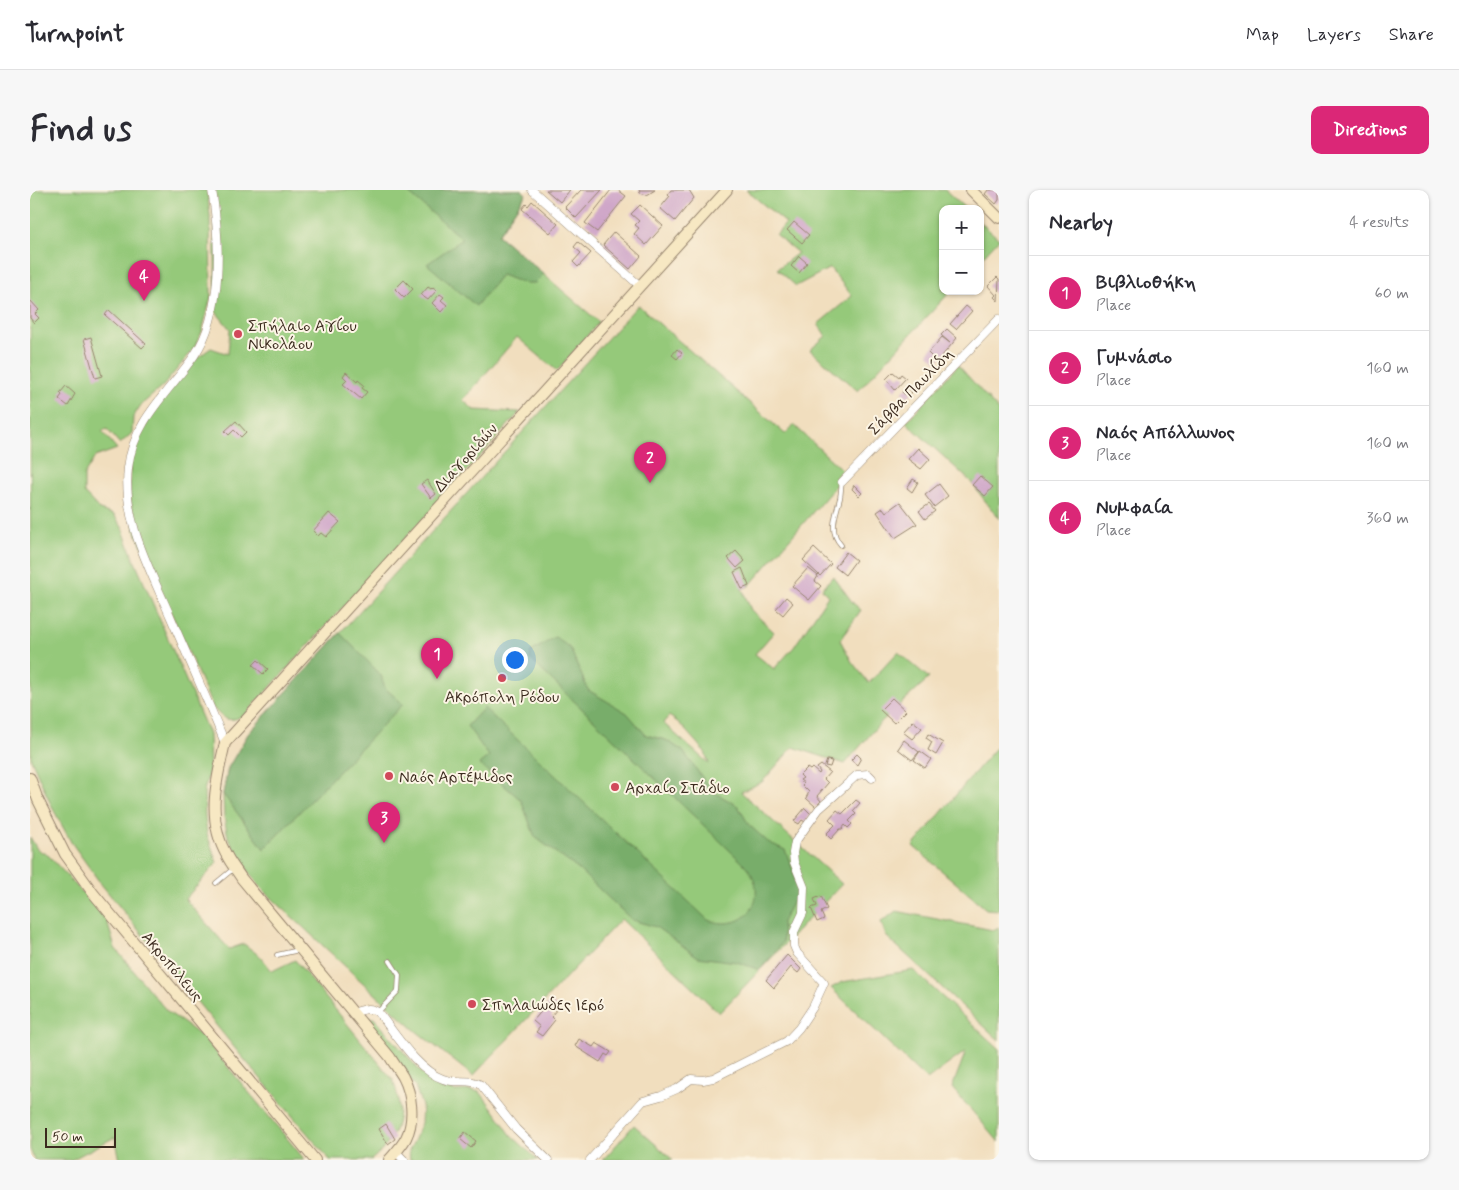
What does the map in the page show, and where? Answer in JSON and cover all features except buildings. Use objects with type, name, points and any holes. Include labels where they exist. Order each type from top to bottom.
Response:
[{"type":"street","points":[[212,190],[217,256],[216,284],[210,318],[204,337],[195,354],[151,410],[143,424],[130,457],[127,489],[135,533],[225,744],[216,781],[213,808],[220,839],[226,855],[300,950],[390,1057],[403,1077],[411,1098],[410,1123],[406,1138],[392,1156],[404,1160]]},
{"type":"street","points":[[532,190],[640,286]]},
{"type":"street","points":[[971,190],[999,218]]},
{"type":"street","name":"Διαγοριδών","points":[[225,744],[640,286],[721,192]]},
{"type":"street","name":"Σάββα Παυλίδη","points":[[842,482],[999,319]]},
{"type":"street","points":[[590,1160],[643,1100],[661,1096],[677,1089],[691,1079],[703,1080],[713,1078],[787,1041],[799,1028],[813,1007],[824,983],[797,953],[794,946],[794,932],[803,913],[804,887],[794,862],[795,842],[819,809],[857,774],[868,774],[872,778]]},
{"type":"street","name":"Ακροπόλεως","points":[[30,778],[38,800],[65,854],[93,893],[315,1160]]},
{"type":"street","points":[[353,1013],[373,1008],[416,1060],[432,1073],[444,1080],[471,1082],[481,1086],[516,1129],[548,1160]]},
{"type":"lane","points":[[841,546],[836,539],[834,519],[842,482]]},
{"type":"lane","points":[[216,883],[235,868]]},
{"type":"lane","points":[[277,955],[300,950]]},
{"type":"lane","points":[[378,1012],[398,991],[399,975],[390,961]]},
{"type":"green space","points":[[30,190],[207,190],[210,215],[211,297],[202,332],[193,350],[163,386],[141,405],[133,417],[132,433],[120,444],[107,429],[102,431],[117,449],[95,457],[84,475],[84,493],[100,510],[114,515],[122,527],[132,555],[209,734],[210,769],[204,791],[205,816],[207,834],[217,863],[185,899],[229,949],[244,944],[261,957],[272,971],[295,960],[393,1080],[399,1103],[397,1124],[388,1143],[371,1160],[330,1160],[238,1052],[101,884],[71,842],[52,807],[31,759]]},
{"type":"green space","points":[[214,190],[522,190],[526,194],[498,235],[599,322],[557,371],[517,337],[463,400],[474,410],[520,412],[246,714],[236,719],[224,718],[213,708],[134,528],[130,495],[130,464],[134,446],[161,399],[197,358],[211,348],[228,354],[230,329],[216,312]]},
{"type":"green space","points":[[405,190],[522,190],[526,194],[498,235],[544,274],[535,283],[524,283],[501,275],[476,306],[427,264],[462,239]]},
{"type":"green space","points":[[746,190],[945,190],[962,205],[939,205],[939,295],[947,295],[858,391],[810,350],[826,336],[818,324],[852,296],[830,268],[796,286],[777,269],[798,253],[776,235],[786,223]]},
{"type":"green space","points":[[984,226],[999,239],[984,256]]},
{"type":"green space","name":"Ακρόπολη Ρόδου","points":[[638,305],[785,434],[794,425],[842,470],[835,478],[839,482],[749,586],[742,589],[751,610],[774,632],[755,654],[774,669],[794,647],[828,596],[822,589],[833,576],[853,603],[861,610],[840,640],[852,662],[869,683],[898,652],[929,678],[881,722],[845,764],[793,747],[762,782],[741,792],[842,884],[719,1013],[621,919],[473,1076],[416,1031],[362,982],[261,888],[239,859],[228,837],[224,817],[223,794],[228,768],[248,734]],"holes":[[[669,716],[679,723],[705,752],[709,764],[663,723]]]},
{"type":"green space","points":[[958,365],[999,411],[999,519],[970,481],[906,422]]},
{"type":"green space","points":[[340,633],[381,675],[385,688],[403,704],[264,849],[223,794],[228,768],[248,734]]},
{"type":"green space","points":[[555,637],[570,648],[588,690],[627,713],[646,735],[666,740],[683,751],[712,791],[738,806],[749,825],[768,842],[785,850],[793,870],[798,892],[782,922],[783,942],[760,970],[737,962],[698,957],[656,927],[632,920],[579,870],[535,837],[521,800],[479,764],[489,756],[467,726],[484,708],[708,920],[722,923],[734,922],[744,917],[751,909],[755,900],[756,889],[753,877],[745,865],[530,659],[531,652]]},
{"type":"green space","points":[[999,744],[999,910],[986,909],[913,846]]},
{"type":"green space","points":[[30,837],[37,849],[49,856],[106,918],[115,948],[155,997],[167,1011],[203,1037],[305,1160],[120,1160],[115,1137],[71,1160],[34,1160],[30,1149]]},
{"type":"green space","points":[[896,911],[993,930],[999,927],[999,1040],[886,936],[881,922]]},
{"type":"green space","points":[[913,970],[999,1049],[999,1142],[952,1088],[966,1051],[927,1080],[831,988],[842,982]]},
{"type":"green space","points":[[364,1018],[374,1018],[421,1072],[434,1084],[455,1091],[469,1090],[480,1092],[511,1135],[538,1160],[410,1160],[409,1151],[421,1123],[422,1106],[415,1086]]},
{"type":"green space","points":[[634,1125],[673,1160],[603,1160]]},
{"type":"place","name":"Νυμφαία","points":[[144,301]]},
{"type":"place","name":"Σπήλαιο Αγίου Νικολάου","points":[[238,334]]},
{"type":"place","name":"Γυμνάσιο","points":[[650,483]]},
{"type":"place","name":"Ακρόπολη Ρόδου","points":[[502,678]]},
{"type":"place","name":"Βιβλιοθήκη","points":[[437,679]]},
{"type":"place","name":"Ναός Αρτέμιδος","points":[[389,776]]},
{"type":"place","name":"Αρχαίο Στάδιο","points":[[615,787]]},
{"type":"place","name":"Ναός Απόλλωνος","points":[[384,843]]},
{"type":"place","name":"Σπηλαιώδες Ιερό","points":[[472,1004]]}]
